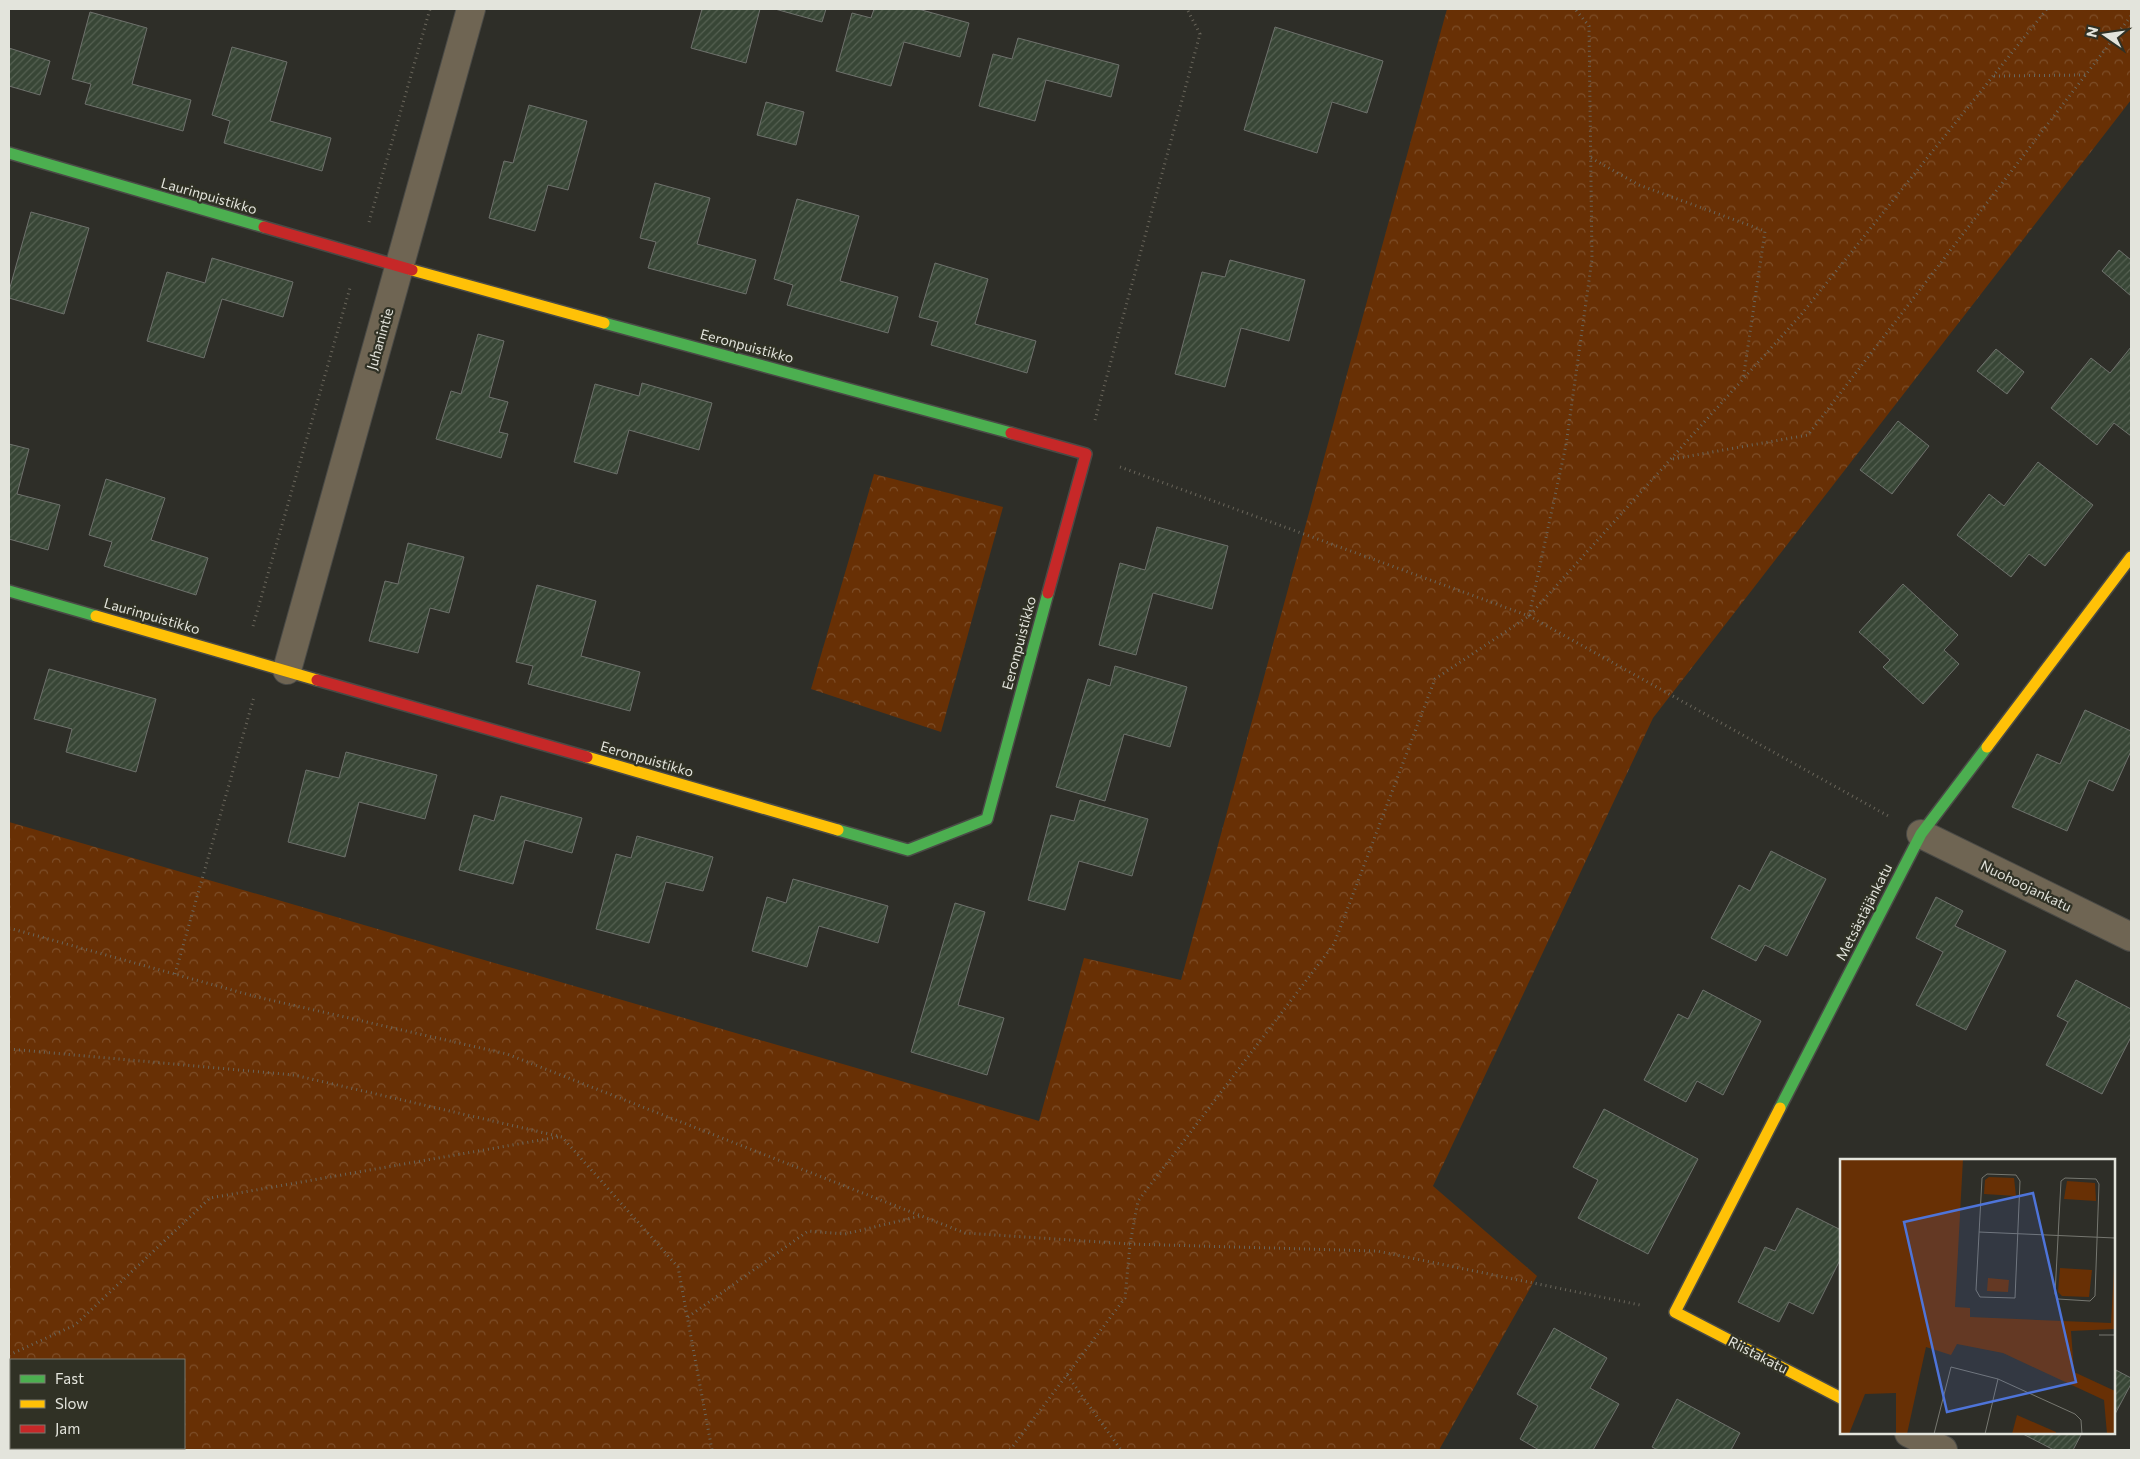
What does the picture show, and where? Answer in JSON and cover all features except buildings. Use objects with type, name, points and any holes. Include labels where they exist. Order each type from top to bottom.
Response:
[{"type":"street","name":"Juhanintie","points":[[287,670],[471,9]]},
{"type":"street","name":"Laurinpuistikko","points":[[9,153],[400,267]]},
{"type":"street","name":"Eeronpuistikko","points":[[287,670],[908,850],[986,819],[1086,454],[400,267]]},
{"type":"street","name":"Metsästäjänkatu","points":[[1675,1312],[1921,834],[2131,557]]},
{"type":"street","name":"Laurinpuistikko","points":[[9,590],[287,670]]},
{"type":"street","name":"Nuohoojankatu","points":[[1921,834],[2131,937]]},
{"type":"street","name":"Riistakatu","points":[[1675,1312],[1840,1397]]},
{"type":"street","points":[[1911,1434],[1943,1450]]},
{"type":"path","points":[[1187,9],[1200,34],[1086,454],[1529,616],[1921,834]]},
{"type":"path","points":[[1529,616],[1566,445],[1590,268],[1589,26],[1575,9]]},
{"type":"path","points":[[1010,1450],[1125,1298],[1130,1244],[1138,1201],[1334,944],[1435,679],[1529,616],[1800,316],[2047,9]]},
{"type":"path","points":[[1672,459],[1808,435],[2131,16]]},
{"type":"path","points":[[1993,76],[2086,75]]},
{"type":"path","points":[[1591,158],[1639,185],[1765,231],[1742,381]]},
{"type":"path","points":[[9,928],[257,997],[507,1054],[965,1233],[1130,1244],[1377,1250],[1675,1312]]},
{"type":"path","points":[[9,1049],[294,1075],[562,1137],[678,1267],[712,1450]]},
{"type":"path","points":[[9,1355],[75,1325],[210,1198],[562,1137]]},
{"type":"path","points":[[688,1317],[808,1231],[845,1234],[921,1216]]},
{"type":"path","points":[[1067,1375],[1121,1450]]},
{"type":"green space","points":[[1447,9],[2131,9],[2131,100],[1653,718],[1433,1186],[1537,1276],[1439,1450],[9,1450],[9,822],[1039,1121],[1084,958],[1181,980]]},
{"type":"green space","points":[[874,474],[1003,507],[941,732],[811,689]]},
{"type":"traffic: fast","points":[[9,153],[264,227]]},
{"type":"traffic: fast","points":[[604,323],[1011,433]]},
{"type":"traffic: fast","points":[[9,591],[96,616]]},
{"type":"traffic: fast","points":[[838,830],[908,850],[987,819],[1048,593]]},
{"type":"traffic: fast","points":[[1780,1108],[1921,834],[1987,747]]},
{"type":"traffic: slow","points":[[412,270],[604,323]]},
{"type":"traffic: slow","points":[[1987,747],[2131,557]]},
{"type":"traffic: slow","points":[[96,616],[317,680]]},
{"type":"traffic: slow","points":[[587,757],[838,830]]},
{"type":"traffic: slow","points":[[1780,1108],[1675,1312],[1840,1397]]},
{"type":"traffic: jam","points":[[264,227],[412,270]]},
{"type":"traffic: jam","points":[[1011,433],[1086,454],[1048,593]]},
{"type":"traffic: jam","points":[[317,680],[587,757]]}]
